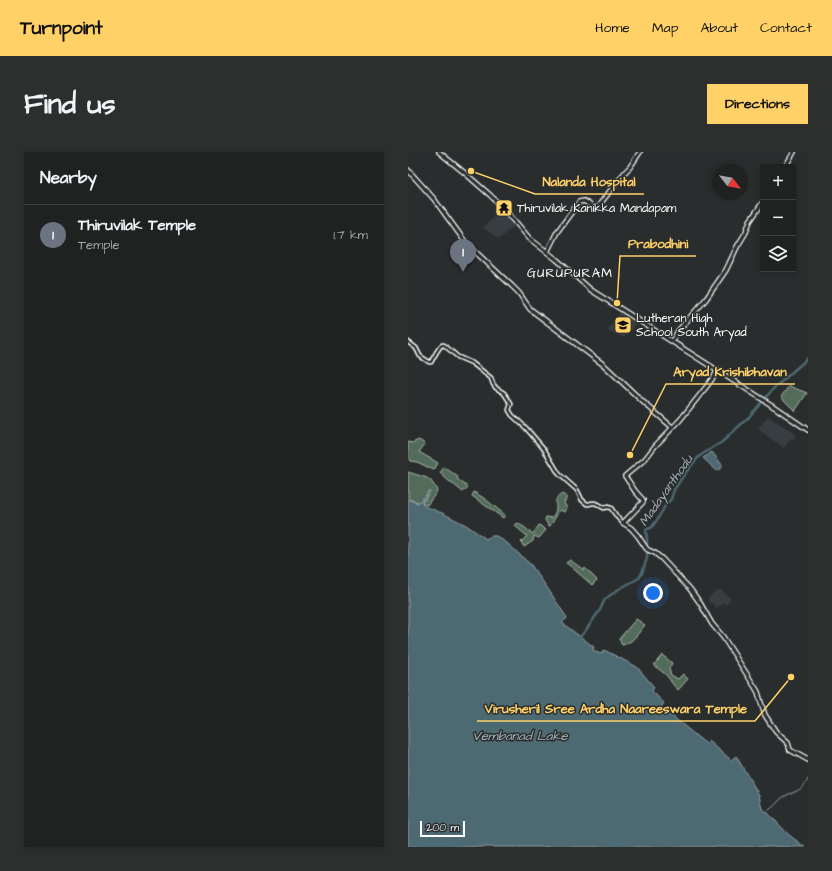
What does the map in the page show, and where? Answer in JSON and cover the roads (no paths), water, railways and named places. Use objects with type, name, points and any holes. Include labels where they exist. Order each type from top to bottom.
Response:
[{"type":"main road","points":[[439,152],[482,188],[529,238],[591,290],[761,398],[808,430]]},
{"type":"main road","points":[[547,252],[557,232],[579,202],[584,201],[596,209],[630,167],[640,152]]},
{"type":"main road","points":[[787,164],[794,152]]},
{"type":"main road","points":[[408,170],[434,199],[466,243],[512,286],[530,309],[604,365],[672,427]]},
{"type":"main road","points":[[672,341],[678,331],[706,299],[726,270],[746,232],[750,221],[760,206]]},
{"type":"main road","points":[[718,371],[680,420],[672,427],[645,459],[625,476],[643,502],[623,522],[631,528],[647,549],[662,559],[690,589],[758,692],[765,715],[772,728],[788,743],[790,750],[808,760]]},
{"type":"street","points":[[408,342],[416,348],[420,356],[429,362],[431,362],[440,347],[444,345],[458,357],[472,363],[491,378],[496,388],[504,393],[511,404],[509,410],[512,416],[526,428],[544,449],[560,474],[576,490],[582,500],[587,504],[597,503],[604,508],[611,508],[617,517],[623,522]]},
{"type":"water","points":[[712,452],[723,466],[717,471],[703,458]]},
{"type":"water","name":"Vembanad Lake","points":[[429,490],[430,492],[425,500],[423,500],[422,504],[424,506],[466,525],[486,539],[491,536],[496,536],[507,543],[531,565],[548,589],[567,618],[562,623],[594,647],[593,651],[601,654],[604,650],[637,667],[654,687],[652,691],[664,703],[661,707],[706,744],[709,741],[731,760],[736,756],[759,795],[762,809],[768,813],[789,835],[805,847],[408,847],[408,499],[417,503],[424,498]]},
{"type":"waterway","name":"Madayanthodu","points":[[578,639],[600,610],[605,599],[639,578],[647,558],[646,531],[647,529],[651,528],[657,520],[671,499],[674,490],[681,479],[695,461],[701,455],[722,442],[749,417],[773,389],[808,358]]},
{"type":"waterway","points":[[769,810],[785,796],[799,790],[808,779]]},
{"type":"place","name":"Nalanda Hospital","points":[[471,171]]},
{"type":"place","name":"Thiruvilak Kanikka Mandapam","points":[[504,208]]},
{"type":"place","name":"Thiruvilak Temple","points":[[463,272]]},
{"type":"place","name":"Prabodhini","points":[[617,303]]},
{"type":"place","name":"Lutheran High School South Aryad","points":[[623,325]]},
{"type":"place","name":"Aryad Krishibhavan","points":[[630,455]]},
{"type":"place","name":"Virusheril Sree Ardha Naareeswara Temple","points":[[791,677]]},
{"type":"district","name":"GURUPURAM","points":[[570,272]]}]
